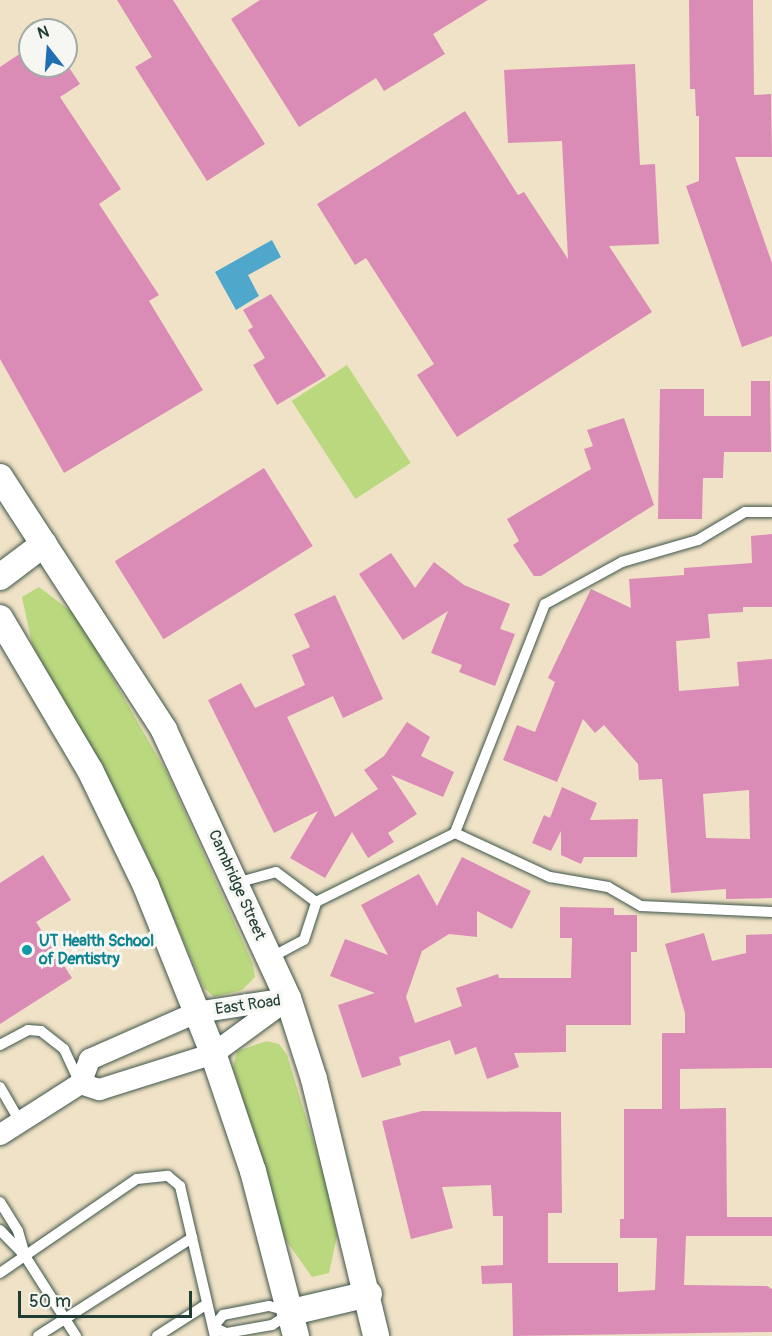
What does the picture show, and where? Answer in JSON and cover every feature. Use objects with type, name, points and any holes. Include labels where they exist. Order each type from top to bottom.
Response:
[{"type":"street","name":"Cambridge Street","points":[[0,477],[164,730],[288,998],[314,1079],[369,1293],[376,1336]]},
{"type":"street","points":[[0,578],[44,544]]},
{"type":"street","points":[[0,618],[7,643],[90,770],[146,886],[213,1053],[253,1171],[294,1324],[369,1293]]},
{"type":"street","name":"East Road","points":[[288,998],[213,1053],[99,1089],[80,1083],[89,1059],[196,1012],[288,998]]},
{"type":"street","points":[[0,1134],[80,1083]]},
{"type":"lane","points":[[270,958],[304,940],[316,902],[455,833],[545,604],[622,562],[698,540],[745,512],[772,512]]},
{"type":"lane","points":[[455,833],[550,877],[608,887],[641,906],[772,912]]},
{"type":"lane","points":[[236,883],[276,872],[316,902]]},
{"type":"lane","points":[[0,1045],[28,1030],[41,1030],[64,1049],[80,1083]]},
{"type":"lane","points":[[0,1087],[20,1121]]},
{"type":"lane","points":[[0,1273],[137,1179],[152,1175],[168,1176],[180,1186],[214,1332]]},
{"type":"lane","points":[[0,1202],[18,1231],[25,1256]]},
{"type":"lane","points":[[0,1230],[25,1256],[76,1336]]},
{"type":"lane","points":[[38,1336],[192,1238]]},
{"type":"lane","points":[[158,1336],[207,1304]]},
{"type":"lane","points":[[214,1332],[223,1315],[269,1306],[294,1324]]},
{"type":"lane","points":[[214,1332],[226,1334],[272,1325],[294,1324]]},
{"type":"green space","points":[[347,365],[411,463],[355,499],[292,401]]},
{"type":"green space","points":[[39,587],[77,616],[168,775],[253,964],[255,977],[242,990],[214,997],[204,988],[141,842],[32,644],[22,597]]},
{"type":"green space","points":[[267,1041],[279,1044],[287,1055],[329,1193],[337,1236],[329,1273],[312,1277],[285,1239],[233,1067],[237,1051]]},
{"type":"water","points":[[272,240],[281,257],[248,275],[259,296],[236,310],[215,272]]},
{"type":"building","points":[[117,0],[173,0],[265,144],[207,181],[135,67],[152,57]]},
{"type":"building","points":[[260,0],[488,0],[433,34],[445,54],[384,91],[376,78],[299,127],[231,19]]},
{"type":"building","points":[[689,0],[753,0],[754,95],[771,94],[772,157],[735,157],[772,263],[772,336],[742,347],[686,186],[699,181],[699,116],[696,116],[695,89],[690,89]]},
{"type":"building","points":[[18,55],[18,78],[76,78],[80,84],[60,97],[121,189],[99,204],[159,295],[149,301],[203,390],[64,473],[0,359],[0,67]]},
{"type":"building","points":[[635,64],[640,165],[655,164],[659,244],[609,246],[652,312],[457,437],[417,375],[434,364],[366,258],[355,265],[317,204],[465,111],[518,195],[524,192],[568,259],[562,141],[508,143],[504,70]]},
{"type":"building","points":[[271,294],[326,376],[277,405],[253,365],[265,358],[248,330],[253,327],[243,310]]},
{"type":"building","points":[[751,381],[770,381],[771,452],[724,452],[723,478],[703,478],[702,519],[658,519],[660,389],[704,389],[704,416],[751,416]]},
{"type":"building","points":[[624,418],[654,505],[541,576],[534,576],[513,545],[519,541],[507,519],[591,469],[584,449],[593,446],[587,430]]},
{"type":"building","points":[[264,468],[313,546],[163,639],[115,561]]},
{"type":"building","points":[[772,534],[772,607],[743,607],[743,612],[708,614],[710,638],[676,641],[679,691],[739,686],[737,662],[772,659],[772,898],[726,899],[726,889],[671,893],[662,779],[639,780],[638,764],[604,725],[595,733],[583,719],[557,782],[503,760],[517,725],[535,732],[555,682],[548,678],[591,589],[631,608],[629,579],[684,575],[684,568],[752,563],[751,536]],"holes":[[[749,790],[750,839],[706,838],[703,794]]]},
{"type":"building","points":[[391,553],[415,588],[434,562],[464,585],[510,604],[500,629],[515,634],[495,686],[459,672],[462,665],[431,653],[448,611],[403,640],[359,574]]},
{"type":"building","points":[[335,595],[383,699],[343,718],[333,696],[287,717],[335,817],[378,789],[364,770],[384,756],[407,722],[430,737],[421,756],[454,772],[443,797],[391,775],[417,814],[388,833],[394,842],[368,858],[352,832],[325,878],[290,858],[318,811],[274,833],[208,700],[241,683],[255,708],[305,685],[292,655],[310,647],[294,614]]},
{"type":"building","points":[[562,787],[597,803],[590,820],[638,819],[637,857],[584,857],[581,864],[561,855],[561,831],[551,851],[532,843],[544,815],[550,818]]},
{"type":"building","name":"UT Health School of Dentistry","points":[[43,855],[71,900],[36,922],[72,978],[0,1024],[0,883]]},
{"type":"building","points":[[462,857],[531,891],[512,929],[477,911],[477,937],[449,934],[422,951],[406,997],[415,1023],[462,1006],[456,988],[498,974],[499,978],[571,978],[572,938],[560,938],[560,907],[614,908],[614,915],[637,915],[637,952],[631,952],[631,1025],[566,1025],[566,1052],[514,1053],[519,1067],[487,1079],[476,1047],[455,1055],[450,1040],[399,1057],[401,1065],[362,1078],[338,1005],[375,993],[330,976],[345,939],[388,955],[361,905],[419,874],[437,906]]},
{"type":"building","points":[[704,933],[712,961],[746,953],[746,935],[772,934],[772,1068],[680,1069],[680,1109],[726,1108],[727,1217],[772,1217],[772,1236],[686,1236],[684,1285],[767,1286],[772,1289],[772,1332],[513,1336],[512,1283],[482,1284],[481,1266],[503,1265],[503,1216],[493,1216],[491,1185],[442,1187],[453,1228],[411,1239],[382,1121],[422,1111],[561,1112],[562,1213],[548,1213],[548,1263],[618,1263],[618,1292],[655,1290],[657,1238],[620,1238],[620,1219],[624,1219],[624,1109],[662,1109],[662,1033],[685,1033],[685,1013],[665,944]]},
{"type":"place","name":"UT Health School of Dentistry","points":[[27,950]]}]
